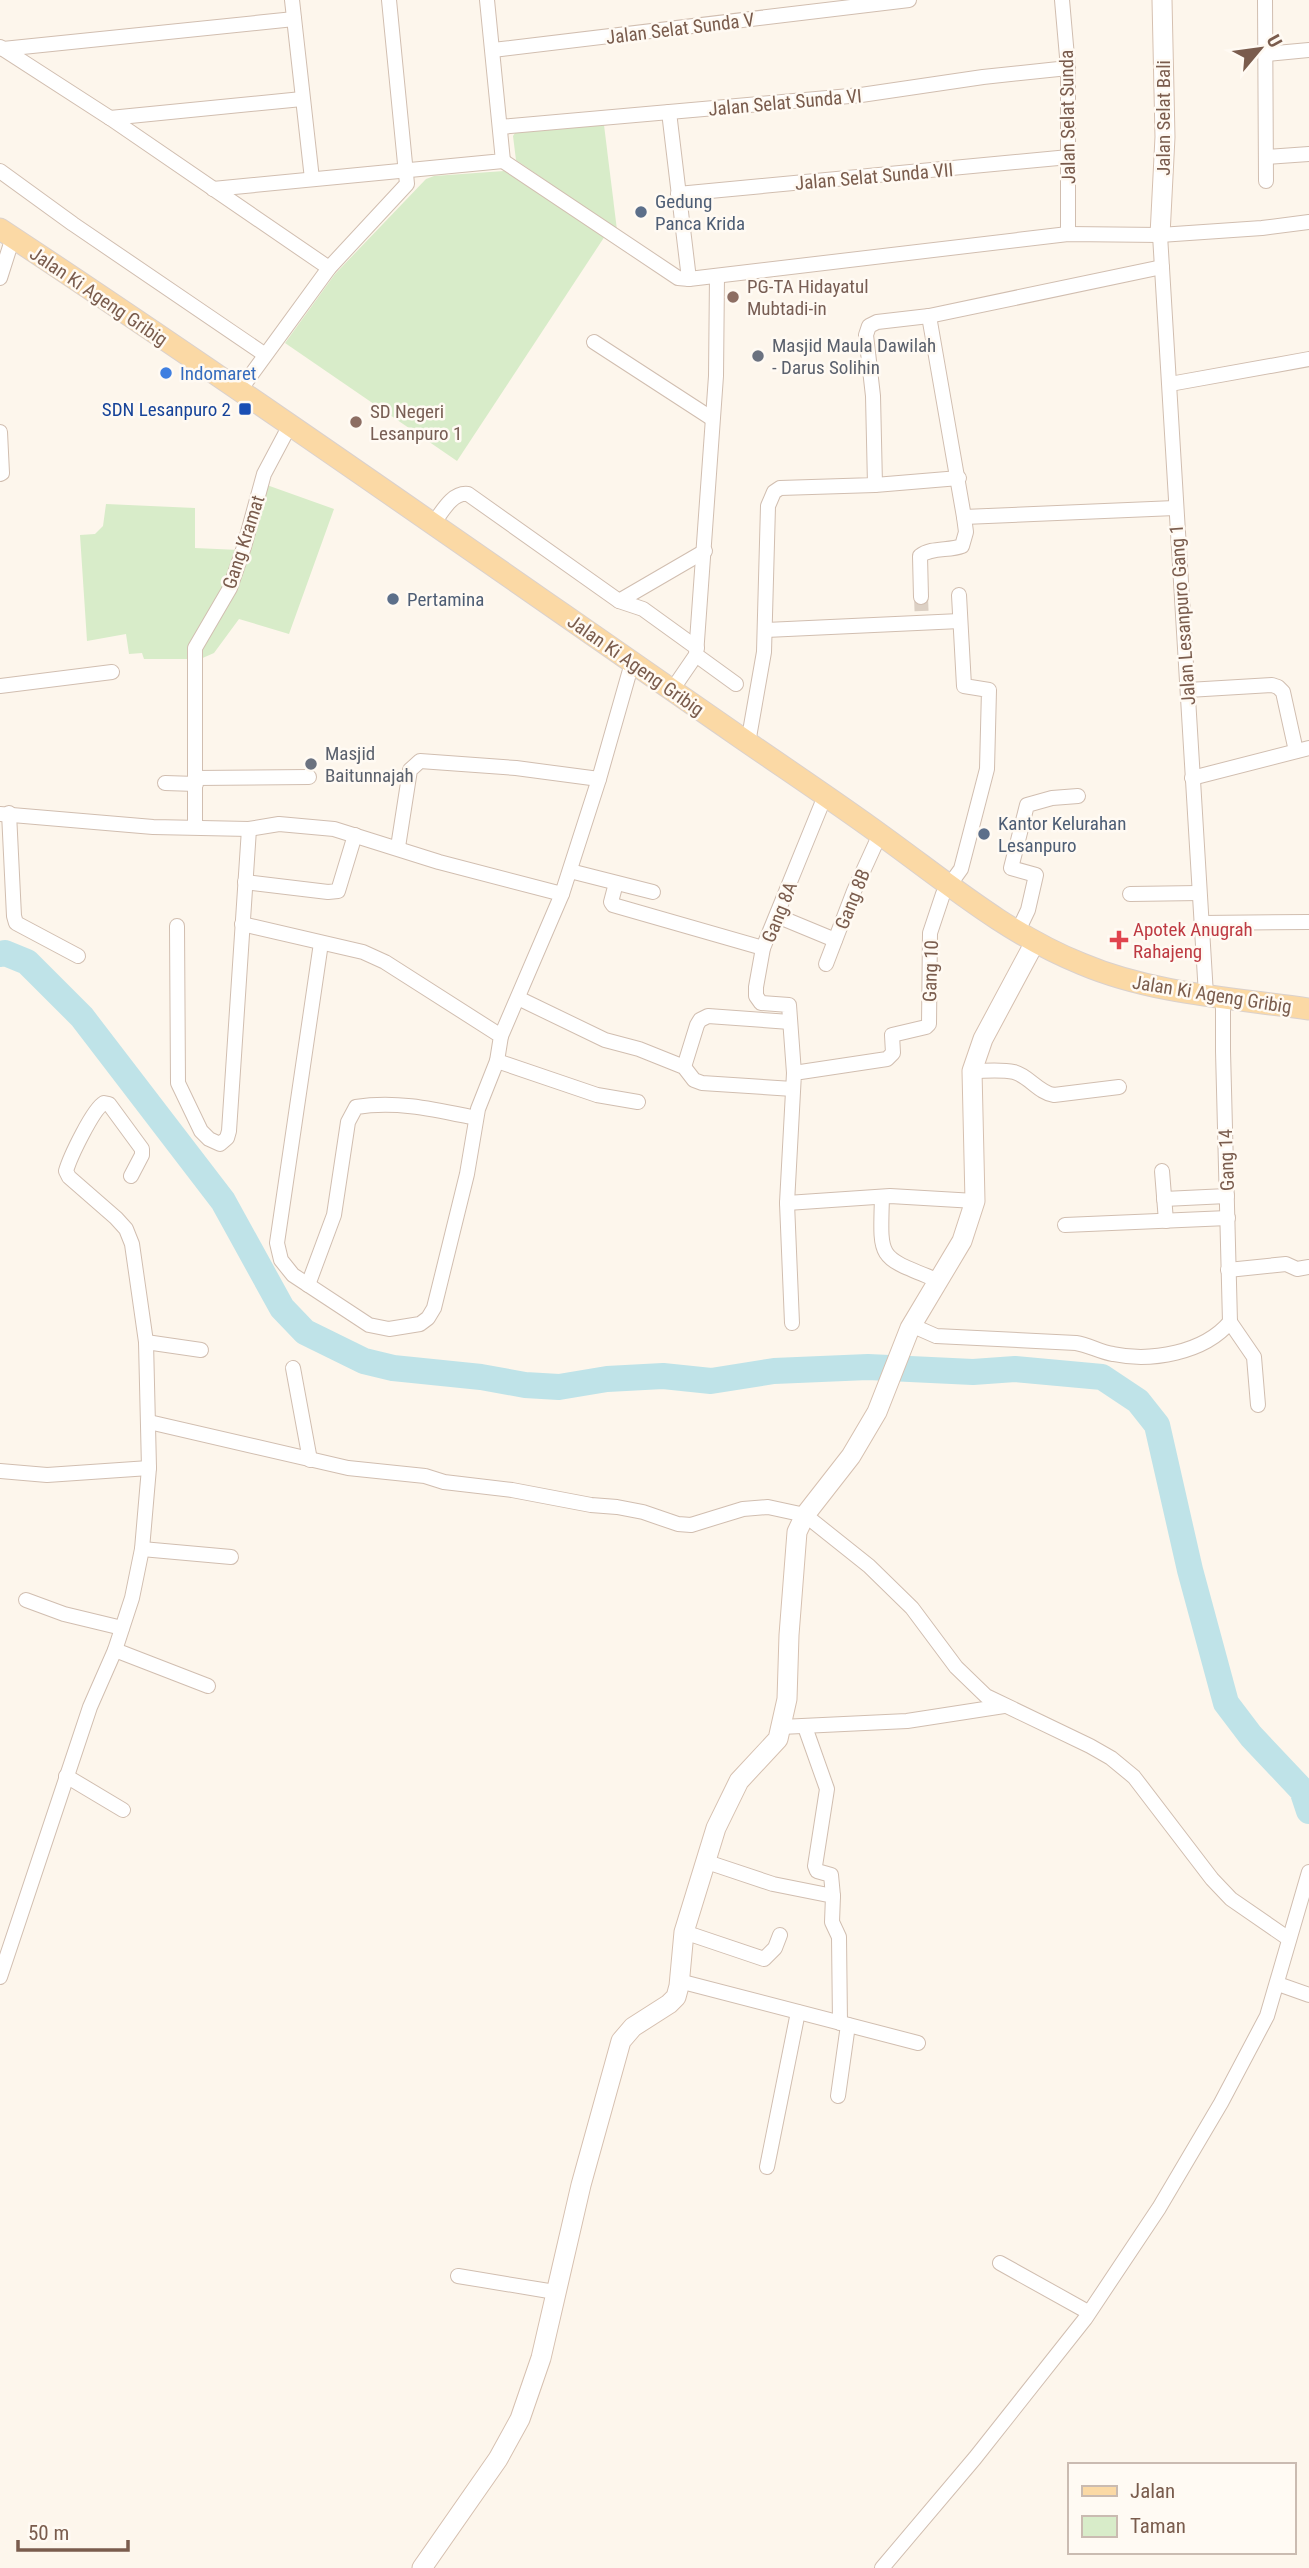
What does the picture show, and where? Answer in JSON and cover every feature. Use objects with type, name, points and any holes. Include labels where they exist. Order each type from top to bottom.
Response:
[{"type":"main road","name":"Jalan Ki Ageng Gribig","points":[[6,233],[240,390],[880,834],[949,886],[1027,937],[1080,964],[1126,981],[1215,997],[1309,1009]]},
{"type":"street","points":[[292,0],[312,179]]},
{"type":"street","points":[[240,390],[329,268],[407,184],[389,0]]},
{"type":"street","points":[[487,0],[503,161]]},
{"type":"street","name":"Jalan Selat Sunda V","points":[[493,50],[909,0]]},
{"type":"street","name":"Jalan Selat Sunda","points":[[1062,0],[1068,68],[1068,234]]},
{"type":"street","name":"Jalan Selat Bali","points":[[1160,235],[1165,137],[1162,0]]},
{"type":"street","points":[[1265,0],[1266,181]]},
{"type":"street","points":[[1,48],[294,19]]},
{"type":"street","points":[[1,48],[110,118],[329,268]]},
{"type":"street","points":[[1266,54],[1309,50]]},
{"type":"street","name":"Jalan Selat Sunda VI","points":[[500,127],[861,95],[1068,68]]},
{"type":"street","points":[[110,118],[302,99]]},
{"type":"street","points":[[669,112],[689,279]]},
{"type":"street","points":[[1266,157],[1309,154]]},
{"type":"street","name":"Jalan Selat Sunda VII","points":[[678,194],[1069,157]]},
{"type":"street","points":[[213,189],[503,161],[678,278],[689,279],[1068,234],[1160,235],[1309,222]]},
{"type":"street","points":[[0,171],[264,354]]},
{"type":"street","points":[[0,278],[6,233]]},
{"type":"street","name":"Jalan Lesanpuro Gang 1","points":[[1160,235],[1199,893],[1215,997]]},
{"type":"street","points":[[875,485],[873,396],[867,329],[877,322],[929,316],[1162,267]]},
{"type":"street","points":[[672,690],[697,651],[716,376],[717,276]]},
{"type":"street","points":[[921,597],[920,556],[928,551],[953,550],[962,546],[965,532],[959,478],[929,316]]},
{"type":"street","points":[[594,342],[711,418]]},
{"type":"street","points":[[1170,384],[1309,359]]},
{"type":"street","name":"Gang Kramat","points":[[195,826],[195,648],[230,588],[264,474],[290,425]]},
{"type":"street","points":[[0,432],[0,474]]},
{"type":"street","points":[[748,743],[764,652],[768,506],[774,492],[780,488],[875,485],[959,478]]},
{"type":"street","points":[[433,524],[454,497],[468,494],[619,601],[643,609],[736,684]]},
{"type":"street","points":[[964,517],[1175,508]]},
{"type":"street","points":[[619,601],[705,551]]},
{"type":"street","points":[[949,886],[961,869],[987,769],[989,691],[964,686],[959,595]]},
{"type":"street","points":[[766,630],[960,621]]},
{"type":"street","points":[[321,943],[277,1243],[281,1260],[293,1275],[369,1325],[389,1329],[420,1324],[434,1308],[467,1174],[476,1118],[497,1061],[502,1036],[570,872],[632,663]]},
{"type":"street","points":[[0,686],[112,672]]},
{"type":"street","points":[[1188,690],[1272,685],[1278,687],[1283,692],[1302,749],[1192,778]]},
{"type":"street","points":[[398,847],[410,769],[420,761],[528,769],[599,779]]},
{"type":"street","points":[[165,783],[309,777]]},
{"type":"street","name":"Gang 8A","points":[[790,1022],[789,1004],[773,1005],[758,1001],[756,987],[764,948],[825,796]]},
{"type":"street","points":[[422,2568],[508,2443],[520,2419],[541,2358],[597,2121],[621,2041],[634,2027],[676,1997],[684,1932],[716,1828],[739,1781],[774,1746],[781,1727],[787,1699],[795,1538],[810,1508],[851,1456],[877,1412],[911,1326],[962,1241],[975,1201],[972,1071],[983,1038],[1027,937],[1028,910],[1036,875],[1011,868],[1027,805],[1052,798],[1078,796]]},
{"type":"street","points":[[78,956],[16,923],[5,814],[153,827],[248,829],[279,824],[334,829],[439,862],[562,894]]},
{"type":"street","points":[[177,926],[178,1083],[201,1131],[220,1144],[227,1138],[229,1131],[248,829]]},
{"type":"street","name":"Gang 8B","points":[[826,964],[853,891],[880,834]]},
{"type":"street","points":[[245,882],[338,891],[355,835]]},
{"type":"street","points":[[570,872],[653,892]]},
{"type":"street","points":[[616,883],[611,902],[613,905],[764,948]]},
{"type":"street","name":"Gang 10","points":[[794,1073],[876,1062],[891,1057],[892,1035],[929,1024],[930,933],[943,894],[949,886]]},
{"type":"street","points":[[1129,894],[1199,893]]},
{"type":"street","points":[[777,916],[835,940]]},
{"type":"street","points":[[1202,923],[1309,922]]},
{"type":"street","points":[[242,924],[363,952],[384,962],[502,1036]]},
{"type":"street","name":"Gang 14","points":[[1215,997],[1227,1196],[1230,1322]]},
{"type":"street","points":[[519,998],[569,1025],[684,1067],[694,1080],[702,1083],[793,1089]]},
{"type":"street","points":[[684,1067],[697,1025],[708,1016],[790,1022],[794,1073],[787,1203],[792,1323]]},
{"type":"street","points":[[497,1061],[597,1096],[638,1102]]},
{"type":"street","points":[[972,1071],[1012,1072],[1027,1078],[1048,1094],[1066,1095],[1119,1087]]},
{"type":"street","points":[[0,1977],[90,1707],[115,1650],[132,1598],[142,1549],[149,1468],[149,1422],[146,1342],[131,1244],[126,1229],[69,1177],[66,1171],[94,1114],[104,1103],[109,1104],[142,1149],[142,1155],[131,1176]]},
{"type":"street","points":[[308,1285],[334,1215],[348,1122],[356,1107],[370,1104],[402,1105],[476,1118]]},
{"type":"street","points":[[1162,1171],[1166,1221]]},
{"type":"street","points":[[787,1203],[881,1196],[975,1201]]},
{"type":"street","points":[[881,1196],[880,1241],[886,1255],[897,1264],[937,1280]]},
{"type":"street","points":[[1164,1199],[1227,1196]]},
{"type":"street","points":[[1065,1225],[1228,1218]]},
{"type":"street","points":[[1228,1270],[1286,1264],[1295,1269],[1309,1268]]},
{"type":"street","points":[[911,1326],[936,1336],[1076,1343],[1110,1354],[1134,1356],[1185,1352],[1219,1333],[1230,1322],[1254,1357],[1258,1405]]},
{"type":"street","points":[[146,1342],[201,1350]]},
{"type":"street","points":[[293,1368],[310,1460]]},
{"type":"street","points":[[149,1422],[348,1468],[425,1476],[444,1482],[617,1507],[643,1512],[682,1525],[691,1525],[743,1509],[810,1508],[912,1608],[933,1639],[967,1679],[986,1696],[1004,1706],[1111,1758],[1134,1777],[1212,1879],[1231,1899],[1289,1940]]},
{"type":"street","points":[[0,1471],[47,1475],[149,1468]]},
{"type":"street","points":[[142,1549],[231,1557]]},
{"type":"street","points":[[26,1600],[64,1614],[122,1628]]},
{"type":"street","points":[[115,1650],[208,1686]]},
{"type":"street","points":[[781,1727],[907,1721],[1004,1706]]},
{"type":"street","points":[[805,1727],[827,1789],[815,1866],[817,1871],[831,1875],[832,1922],[839,1937],[844,2024],[838,2095]]},
{"type":"street","points":[[66,1776],[124,1810]]},
{"type":"street","points":[[704,1861],[773,1884],[833,1896]]},
{"type":"street","points":[[881,2568],[975,2458],[1088,2312],[1159,2208],[1256,2039],[1278,1984],[1309,1872]]},
{"type":"street","points":[[684,1932],[764,1959],[775,1948],[780,1935]]},
{"type":"street","points":[[679,1981],[918,2043]]},
{"type":"street","points":[[1278,1984],[1309,1995]]},
{"type":"street","points":[[767,2167],[797,2012]]},
{"type":"street","points":[[1000,2263],[1088,2312]]},
{"type":"street","points":[[458,2276],[555,2292]]},
{"type":"green space","points":[[604,125],[617,230],[516,160],[513,136],[515,133]]},
{"type":"green space","points":[[504,171],[605,236],[457,461],[285,343],[335,274],[426,179],[434,176]]},
{"type":"green space","points":[[264,484],[334,509],[289,634],[239,619],[214,653],[198,660]]},
{"type":"green space","points":[[106,504],[195,508],[195,548],[239,550],[228,583],[190,659],[144,659],[142,653],[129,654],[126,634],[87,641],[80,535],[95,534],[103,526]]},
{"type":"waterway","points":[[0,954],[5,953],[27,962],[82,1017],[223,1201],[282,1308],[305,1332],[364,1361],[393,1368],[559,1387],[607,1379],[663,1376],[711,1381],[774,1371],[868,1367],[973,1372],[1015,1369],[1102,1377],[1138,1401],[1157,1425],[1190,1570],[1226,1703],[1251,1736],[1302,1790],[1309,1811]]},
{"type":"tunnel","points":[[921,597],[922,622]]},
{"type":"place","name":"Gedung Panca Krida","points":[[641,212]]},
{"type":"place","name":"PG-TA Hidayatul Mubtadi-in","points":[[733,297]]},
{"type":"place","name":"Masjid Maula Dawilah - Darus Solihin","points":[[758,356]]},
{"type":"place","name":"Indomaret","points":[[166,373]]},
{"type":"place","name":"SDN Lesanpuro 2","points":[[245,409]]},
{"type":"place","name":"SD Negeri Lesanpuro 1","points":[[356,422]]},
{"type":"place","name":"Pertamina","points":[[393,599]]},
{"type":"place","name":"Masjid Baitunnajah","points":[[311,764]]},
{"type":"place","name":"Kantor Kelurahan Lesanpuro","points":[[984,834]]},
{"type":"place","name":"Apotek Anugrah Rahajeng","points":[[1119,940]]}]
